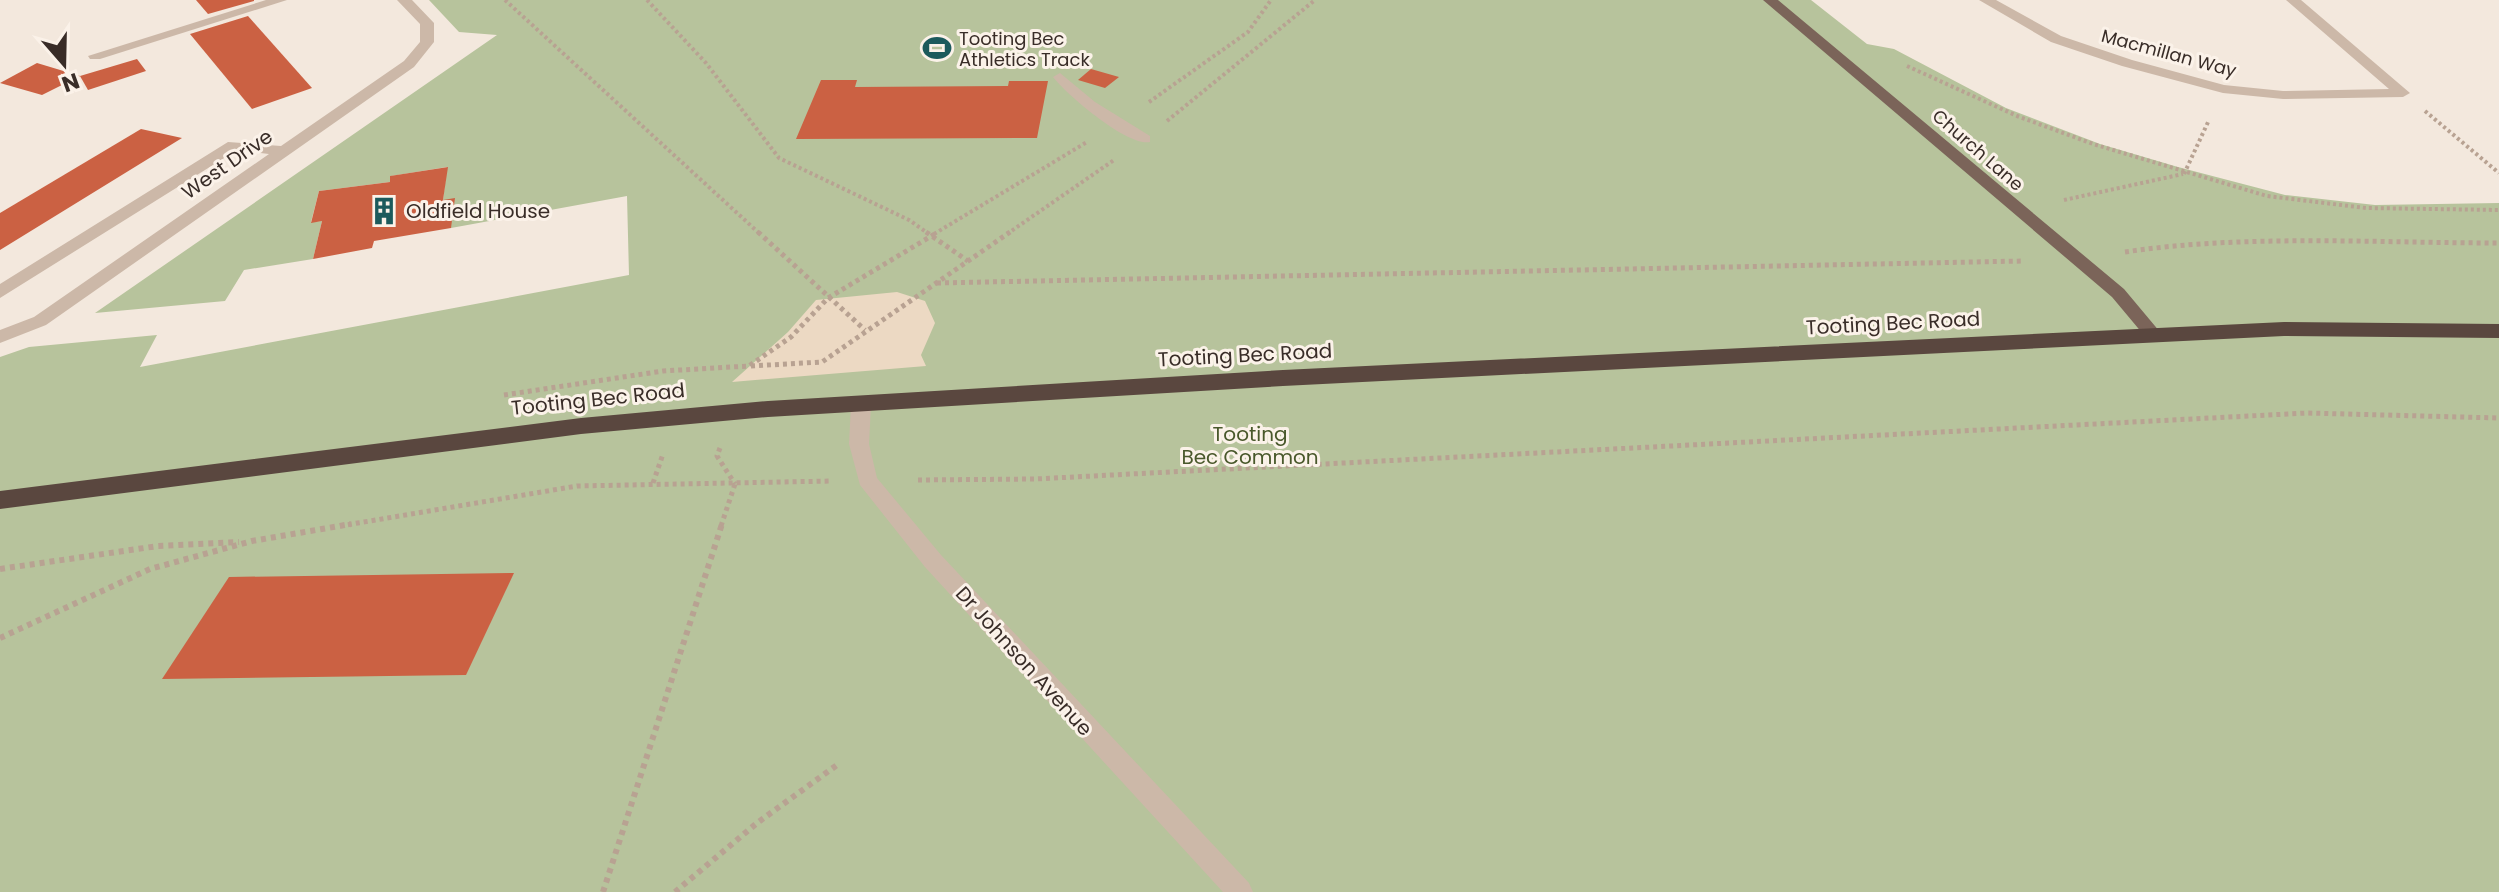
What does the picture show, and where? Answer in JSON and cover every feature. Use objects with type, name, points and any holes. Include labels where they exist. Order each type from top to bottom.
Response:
[{"type":"highway","name":"Tooting Bec Road","points":[[0,500],[647,418],[1268,379],[2284,329],[2499,331]]},
{"type":"main road","name":"Church Lane","points":[[1770,0],[2118,293],[2154,336]]},
{"type":"street","points":[[95,56],[280,0]]},
{"type":"street","name":"West Drive","points":[[0,337],[40,321],[409,64],[427,42],[427,23],[404,0]]},
{"type":"street","name":"Macmillan Way","points":[[1986,0],[2056,39],[2127,63],[2223,89],[2283,95],[2403,93]]},
{"type":"street","points":[[2293,0],[2403,93]]},
{"type":"street","points":[[1060,77],[1090,105],[1145,139]]},
{"type":"street","points":[[0,292],[234,145],[283,151]]},
{"type":"street","name":"Dr Johnson Avenue","points":[[861,405],[859,444],[867,480],[933,561],[1240,892]]},
{"type":"path","points":[[505,0],[865,330]]},
{"type":"path","points":[[647,0],[706,63],[779,158],[909,220],[968,261]]},
{"type":"path","points":[[747,369],[791,337],[828,298],[1119,123],[1248,32],[1271,0]]},
{"type":"path","points":[[490,397],[663,371],[747,369],[822,362],[1145,139],[1315,0]]},
{"type":"path","points":[[1895,61],[1981,102],[2065,135],[2184,174],[2284,199],[2380,210],[2499,210]]},
{"type":"path","points":[[2184,174],[2223,89]]},
{"type":"path","points":[[2403,93],[2499,173]]},
{"type":"path","points":[[2064,200],[2184,174]]},
{"type":"path","points":[[937,283],[2077,260],[2164,246],[2499,243]]},
{"type":"path","points":[[0,638],[150,569],[252,541],[577,486],[1035,479],[2307,413],[2499,418]]},
{"type":"path","points":[[653,483],[664,452]]},
{"type":"path","points":[[717,456],[735,484]]},
{"type":"path","points":[[603,892],[735,484]]},
{"type":"path","points":[[0,569],[158,546],[252,541]]},
{"type":"path","points":[[675,892],[757,823],[837,765]]},
{"type":"green space","name":"Tooting Bec Common","points":[[429,0],[1811,0],[1867,44],[1894,49],[2006,108],[2100,144],[2285,195],[2375,205],[2499,203],[2499,892],[0,892],[0,357],[29,347],[157,335],[140,367],[629,275],[627,196],[451,228],[443,200],[447,167],[391,176],[390,182],[319,191],[311,222],[322,221],[313,259],[244,270],[225,301],[95,313],[497,35],[459,32]]},
{"type":"shaded area","points":[[897,292],[925,301],[935,323],[921,355],[926,366],[732,382],[788,332],[816,300]]},
{"type":"building","points":[[196,0],[254,0],[254,1],[208,14]]},
{"type":"building","points":[[248,16],[312,88],[252,109],[190,34]]},
{"type":"building","points":[[137,59],[146,71],[88,90],[80,76]]},
{"type":"building","points":[[37,63],[80,76],[42,95],[0,83]]},
{"type":"building","points":[[1091,69],[1119,77],[1105,88],[1078,80]]},
{"type":"building","points":[[821,80],[857,80],[855,87],[1008,86],[1009,81],[1048,81],[1037,138],[796,139]]},
{"type":"building","points":[[141,129],[182,138],[0,250],[0,213]]},
{"type":"building","name":"Oldfield House","points":[[448,167],[443,200],[455,198],[451,228],[374,241],[372,248],[313,259],[322,221],[311,223],[319,191],[390,182],[390,176]]},
{"type":"building","points":[[514,573],[466,675],[162,679],[229,577]]},
{"type":"place","name":"Tooting Bec Athletics Track","points":[[937,48]]},
{"type":"place","name":"Oldfield House","points":[[384,211]]}]
